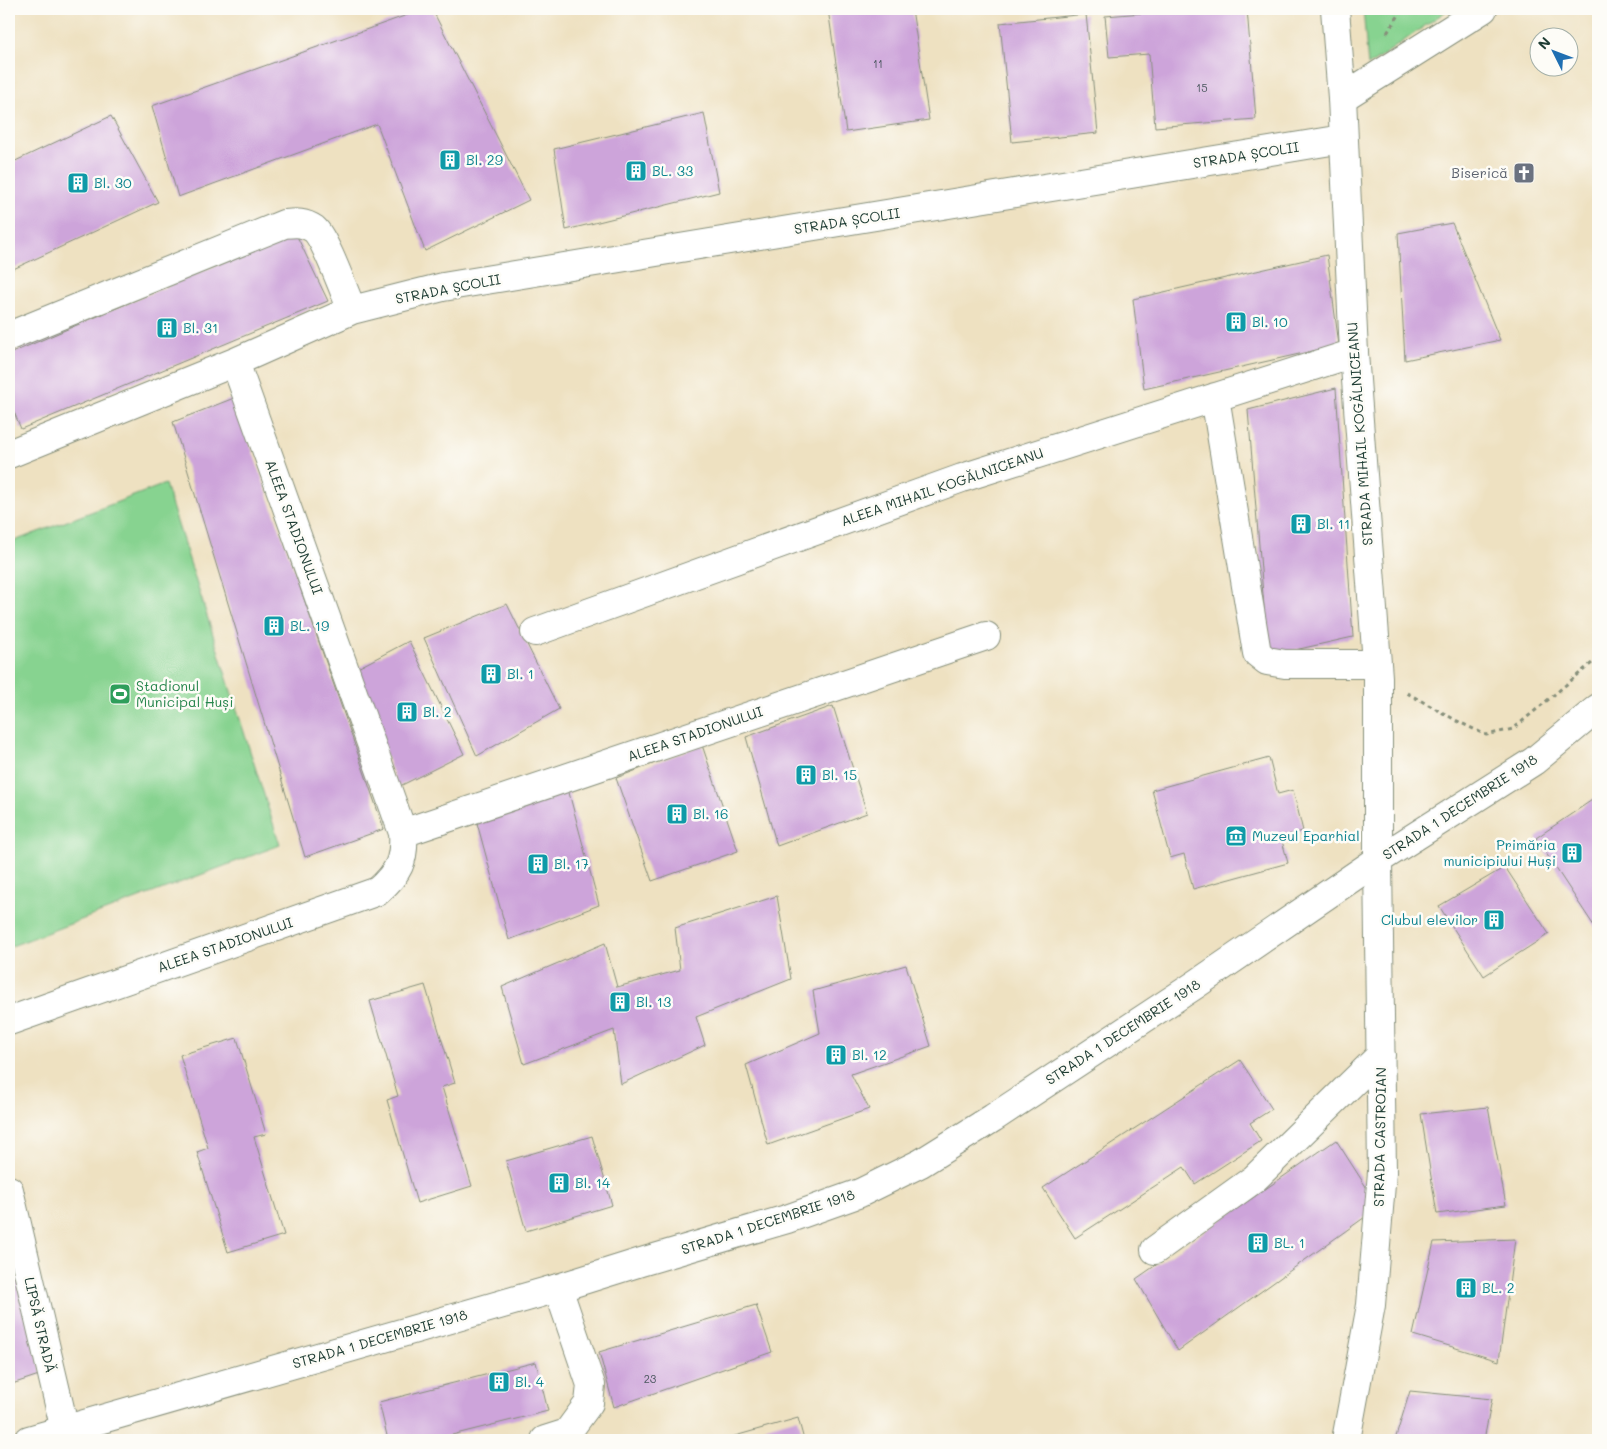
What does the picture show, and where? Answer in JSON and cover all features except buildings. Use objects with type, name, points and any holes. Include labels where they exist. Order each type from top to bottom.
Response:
[{"type":"main road","name":"STRADA MIHAIL KOGĂLNICEANU","points":[[1335,9],[1342,98],[1354,353],[1377,670],[1378,860]]},
{"type":"main road","points":[[1342,98],[1483,9]]},
{"type":"main road","name":"STRADA ȘCOLII","points":[[9,454],[235,362],[352,310],[443,287],[1343,139]]},
{"type":"main road","points":[[9,336],[284,224],[300,222],[315,230],[325,246],[352,310]]},
{"type":"main road","name":"ALEEA MIHAIL KOGĂLNICEANU","points":[[534,632],[962,478],[1354,353]]},
{"type":"main road","name":"ALEEA STADIONULUI","points":[[9,1021],[378,892],[392,879],[398,870],[404,846],[403,833],[235,362]]},
{"type":"main road","points":[[1215,398],[1257,653],[1267,661],[1285,664],[1377,670]]},
{"type":"main road","name":"ALEEA STADIONULUI","points":[[403,833],[986,636]]},
{"type":"main road","name":"STRADA 1 DECEMBRIE 1918","points":[[29,1440],[558,1288],[787,1219],[860,1193],[920,1163],[993,1118],[1187,991],[1378,860],[1534,761],[1598,708]]},
{"type":"main road","name":"STRADA CASTROIAN","points":[[1346,1440],[1371,1305],[1382,1172],[1378,860]]},
{"type":"main road","points":[[1155,1250],[1254,1179],[1381,1055]]},
{"type":"main road","name":"LIPSĂ STRADĂ","points":[[9,1190],[65,1430]]},
{"type":"main road","points":[[546,1440],[568,1433],[589,1403],[592,1385],[558,1288]]},
{"type":"path","points":[[1377,670],[1461,723],[1486,735],[1513,729],[1598,658]]},
{"type":"green space","points":[[1363,9],[1449,9],[1368,66]]},
{"type":"green space","name":"Stadionul Municipal Huși","points":[[165,484],[280,845],[9,947],[9,543]]},
{"type":"place","name":"Bl. 29","points":[[450,160]]},
{"type":"place","name":"BL. 33","points":[[636,171]]},
{"type":"place","name":"Biserică","points":[[1524,173]]},
{"type":"place","name":"Bl. 30","points":[[78,183]]},
{"type":"place","name":"Bl. 10","points":[[1236,322]]},
{"type":"place","name":"Bl. 31","points":[[167,328]]},
{"type":"place","name":"Bl. 11","points":[[1301,524]]},
{"type":"place","name":"BL. 19","points":[[274,626]]},
{"type":"place","name":"Bl. 1","points":[[491,674]]},
{"type":"place","name":"Stadionul Municipal Huși","points":[[120,694]]},
{"type":"place","name":"Bl. 2","points":[[407,712]]},
{"type":"place","name":"Bl. 15","points":[[806,775]]},
{"type":"place","name":"Bl. 16","points":[[677,814]]},
{"type":"place","name":"Muzeul Eparhial","points":[[1236,836]]},
{"type":"place","name":"Primăria municipiului Huși","points":[[1572,853]]},
{"type":"place","name":"Bl. 17","points":[[538,864]]},
{"type":"place","name":"Clubul elevilor","points":[[1494,920]]},
{"type":"place","name":"Bl. 13","points":[[620,1002]]},
{"type":"place","name":"Bl. 12","points":[[836,1055]]},
{"type":"place","name":"Bl. 14","points":[[559,1183]]},
{"type":"place","name":"BL. 1","points":[[1258,1243]]},
{"type":"place","name":"BL. 2","points":[[1466,1288]]},
{"type":"place","name":"Bl. 4","points":[[499,1382]]}]
